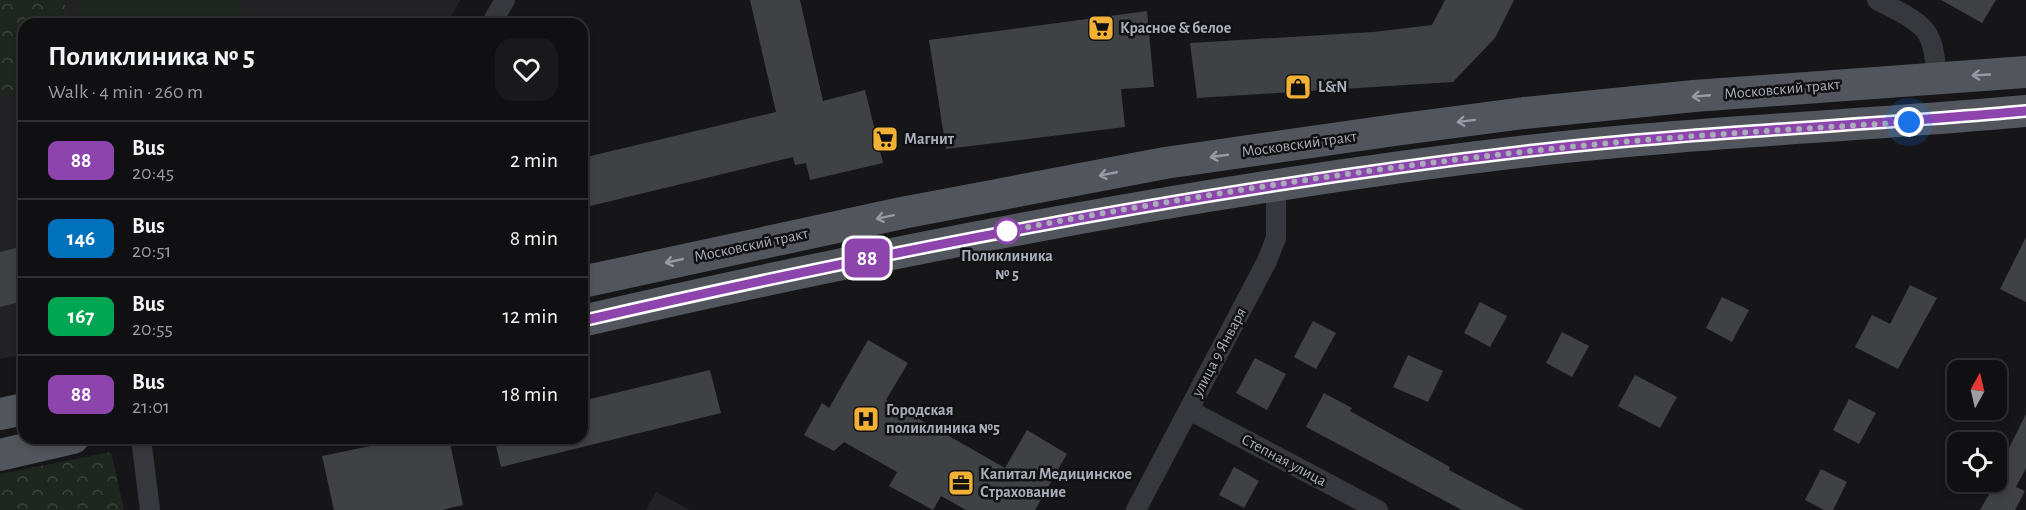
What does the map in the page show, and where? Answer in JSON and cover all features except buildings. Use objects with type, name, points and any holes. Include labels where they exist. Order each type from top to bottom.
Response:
[{"type":"main road","name":"Московский тракт","points":[[588,281],[902,213],[1177,162],[1535,112],[1684,97],[2026,72]]},
{"type":"main road","points":[[588,320],[749,282],[951,241],[1168,202],[1397,168],[1530,151],[1700,135],[2026,111]]},
{"type":"main road","points":[[0,414],[18,410]]},
{"type":"main road","points":[[0,455],[47,444]]},
{"type":"street","points":[[494,18],[505,0]]},
{"type":"street","points":[[1877,0],[1924,28],[1933,49],[1937,77]]},
{"type":"street","name":"улица 9 Января","points":[[1136,510],[1267,261],[1276,238],[1276,186]]},
{"type":"street","name":"Степная улица","points":[[1189,410],[1378,510]]},
{"type":"street","points":[[142,444],[150,510]]},
{"type":"shaded area","points":[[0,0],[460,0],[450,18],[18,18],[18,355],[0,359]]},
{"type":"shaded area","points":[[656,492],[690,510],[646,510]]},
{"type":"green space","points":[[0,0],[64,0],[68,18],[18,18],[18,92],[0,96]]},
{"type":"green space","points":[[77,0],[239,0],[243,18],[80,18]]},
{"type":"green space","points":[[111,452],[124,510],[0,510],[0,474]]},
{"type":"bus line","name":"88","points":[[588,320],[749,282],[951,241],[1168,202],[1397,168],[1530,151],[1700,135],[1922,121],[2026,111]]},
{"type":"place","name":"Красное & белое","points":[[1101,28]]},
{"type":"place","name":"L&N","points":[[1298,87]]},
{"type":"place","name":"Магнит","points":[[885,139]]},
{"type":"place","name":"Поликлиника № 5","points":[[1007,231]]},
{"type":"place","name":"Городская поликлиника №5","points":[[866,419]]},
{"type":"place","name":"Капитал Медицинское Страхование","points":[[961,483]]},
{"type":"route","points":[[1007,231],[1168,202],[1530,151],[1700,135],[1909,122]]}]
